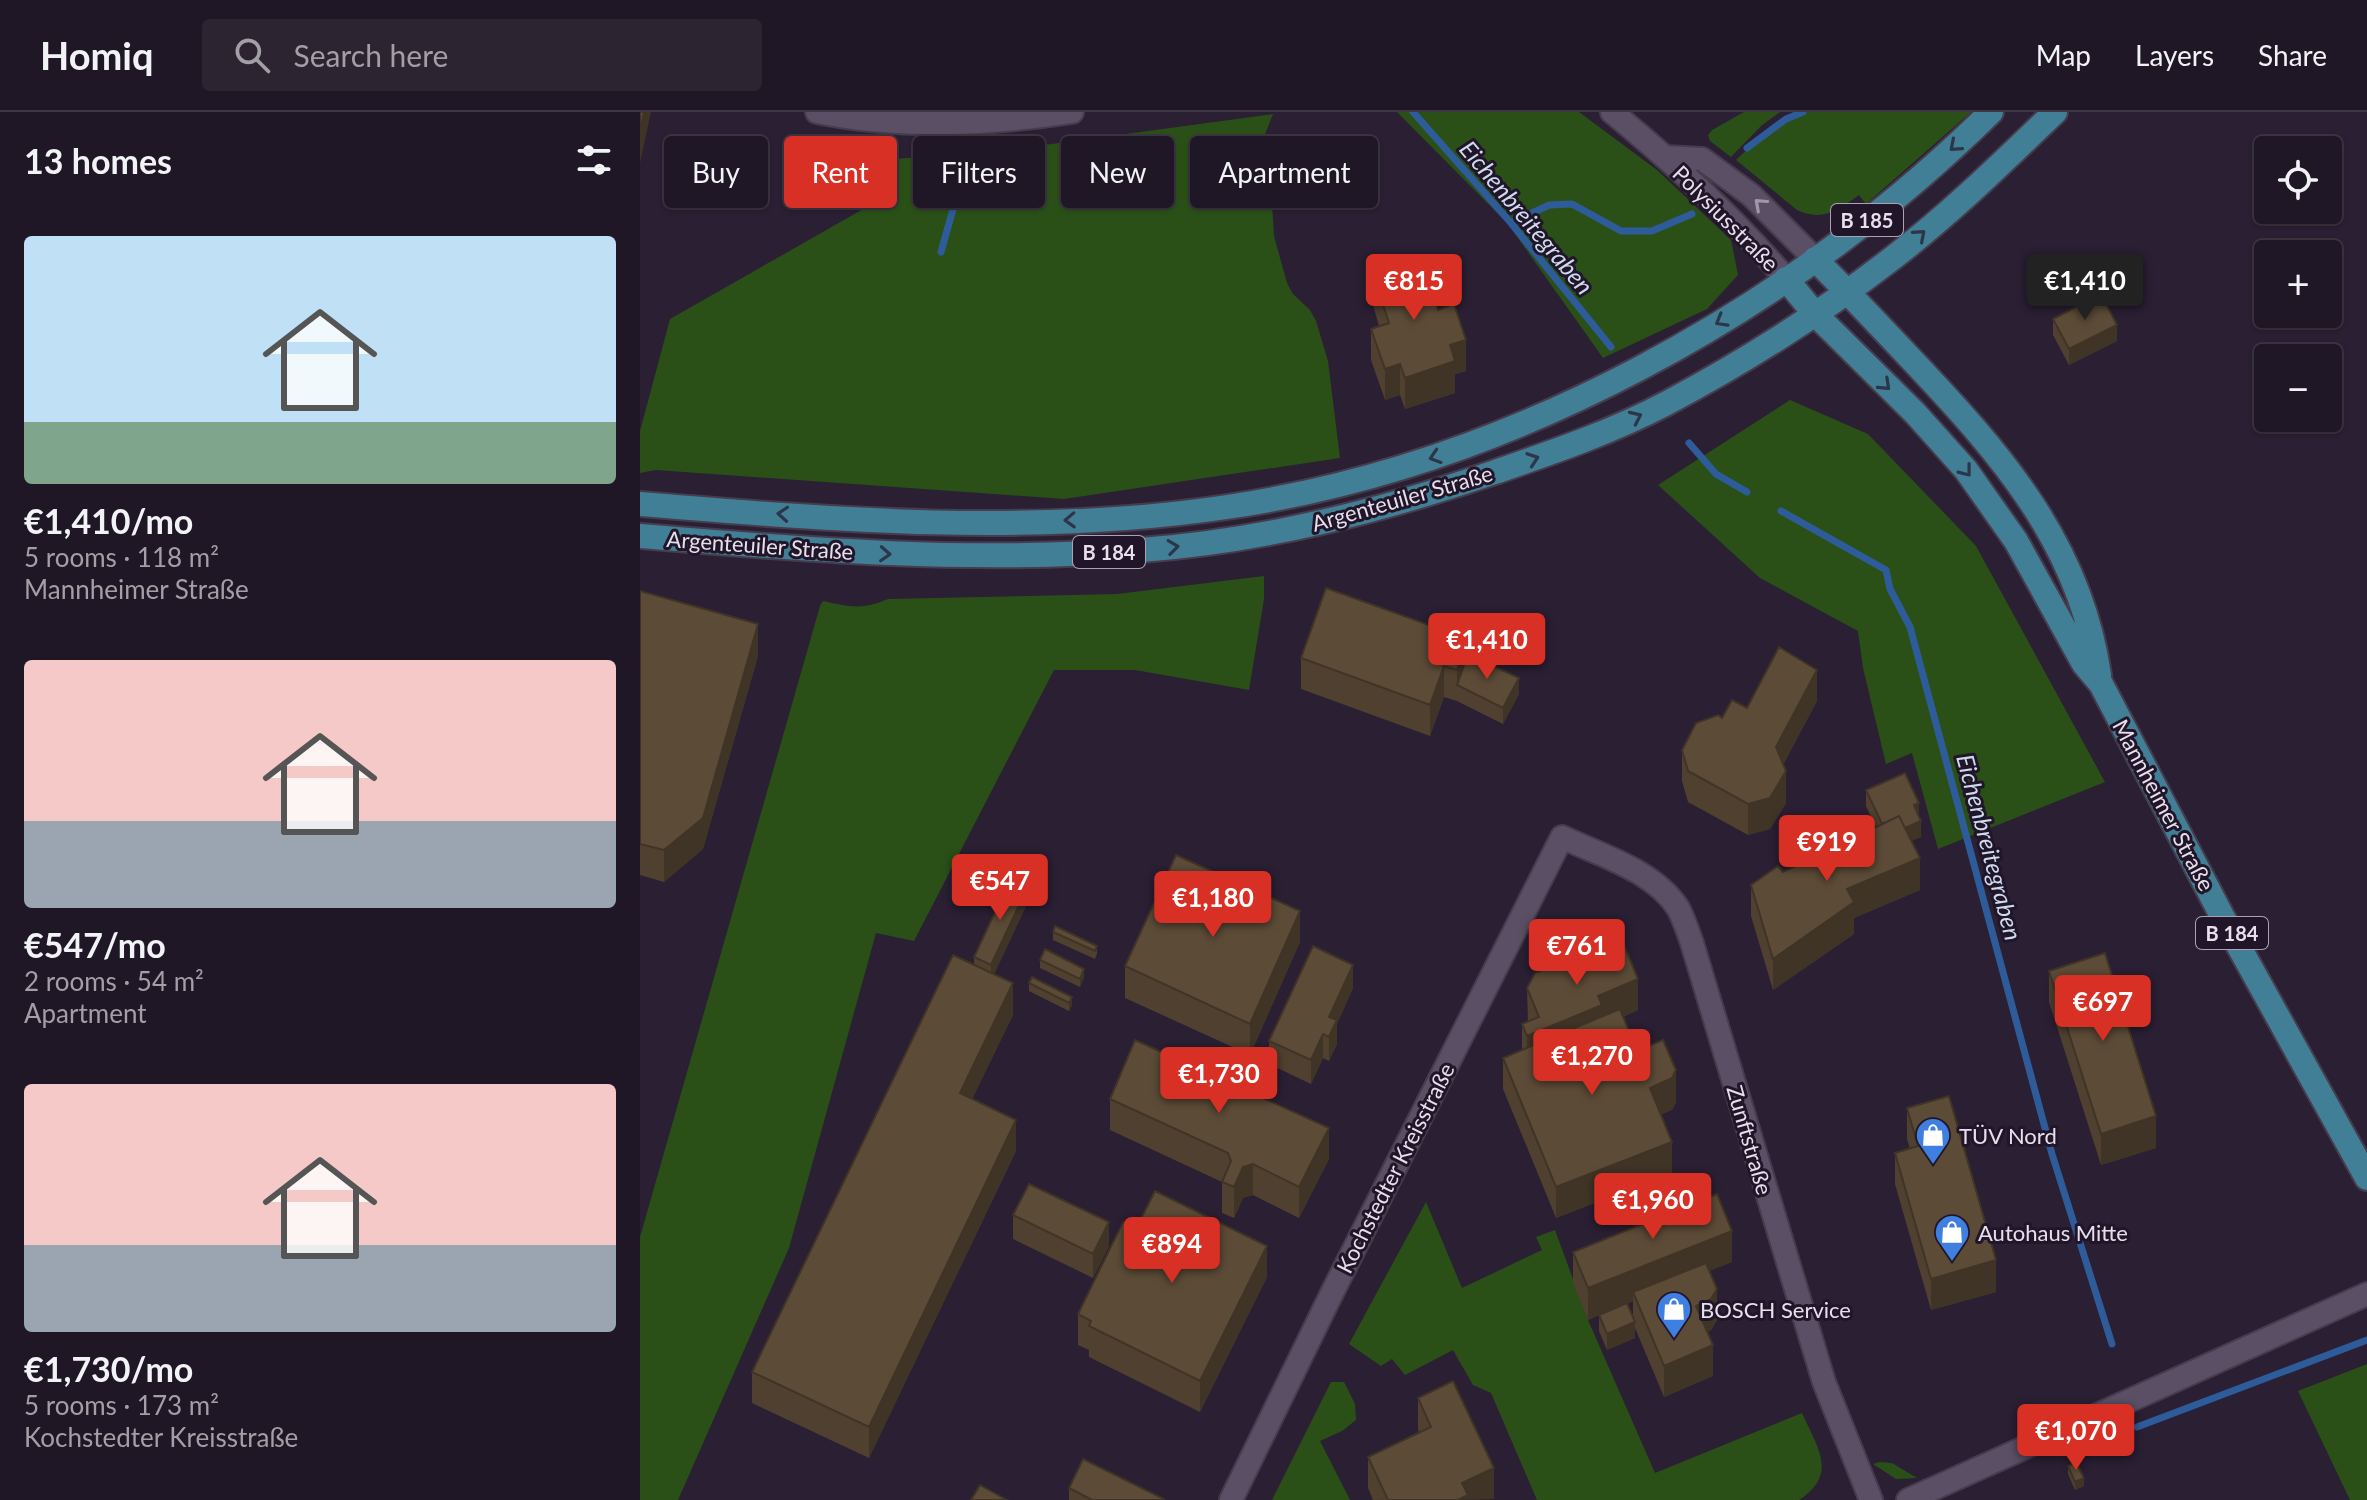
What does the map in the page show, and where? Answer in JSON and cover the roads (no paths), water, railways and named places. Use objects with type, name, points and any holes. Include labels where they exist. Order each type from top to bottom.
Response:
[{"type":"main road","name":"Argenteuiler Straße","points":[[640,504],[936,523],[1009,523],[1151,515],[1225,507],[1314,491],[1402,467],[1470,445],[1535,418],[1640,367],[1735,313],[1815,259],[1918,178],[1991,112]]},
{"type":"main road","name":"Argenteuiler Straße","points":[[640,536],[891,554],[966,556],[1143,550],[1272,533],[1348,518],[1438,491],[1606,431],[1707,380],[1815,314],[1897,255],[2055,112]]},
{"type":"main road","name":"Mannheimer Straße","points":[[1815,259],[1958,407],[1988,442],[2034,506],[2063,560],[2081,603],[2101,684]]},
{"type":"main road","name":"Mannheimer Straße","points":[[1786,279],[1815,314],[1915,413],[1966,470],[2016,541],[2084,664],[2101,684],[2222,916],[2367,1178]]},
{"type":"street","points":[[817,112],[907,123],[993,122],[1072,112]]},
{"type":"street","name":"Polysiusstraße","points":[[1612,112],[1665,157],[1746,234],[1786,279]]},
{"type":"street","name":"Polysiusstraße","points":[[1665,157],[1702,159],[1751,195],[1815,259]]},
{"type":"street","name":"Kochstedter Kreisstraße","points":[[1231,1500],[1562,837]]},
{"type":"street","name":"Zunftstraße","points":[[1562,837],[1639,873],[1661,888],[1679,910],[1692,943],[1824,1382],[1871,1500]]},
{"type":"street","points":[[1908,1500],[2367,1294]]},
{"type":"waterway","name":"Eichenbreitegraben","points":[[1413,112],[1511,223],[1611,347]]},
{"type":"waterway","points":[[1747,148],[1786,119],[1803,112]]},
{"type":"waterway","points":[[1511,223],[1549,205],[1572,204],[1621,231],[1652,231],[1692,214]]},
{"type":"waterway","points":[[941,252],[953,208]]},
{"type":"waterway","name":"Eichenbreitegraben","points":[[1689,443],[1716,474],[1747,492]]},
{"type":"waterway","name":"Eichenbreitegraben","points":[[1781,511],[1886,570],[1890,589],[1910,627],[2052,1154],[2112,1344]]},
{"type":"waterway","name":"Eichenbreitegraben","points":[[2137,1427],[2367,1340]]},
{"type":"place","name":"TÜV Nord","points":[[1933,1166]]},
{"type":"place","name":"Autohaus Mitte","points":[[1952,1263]]},
{"type":"place","name":"BOSCH Service","points":[[1674,1340]]}]
